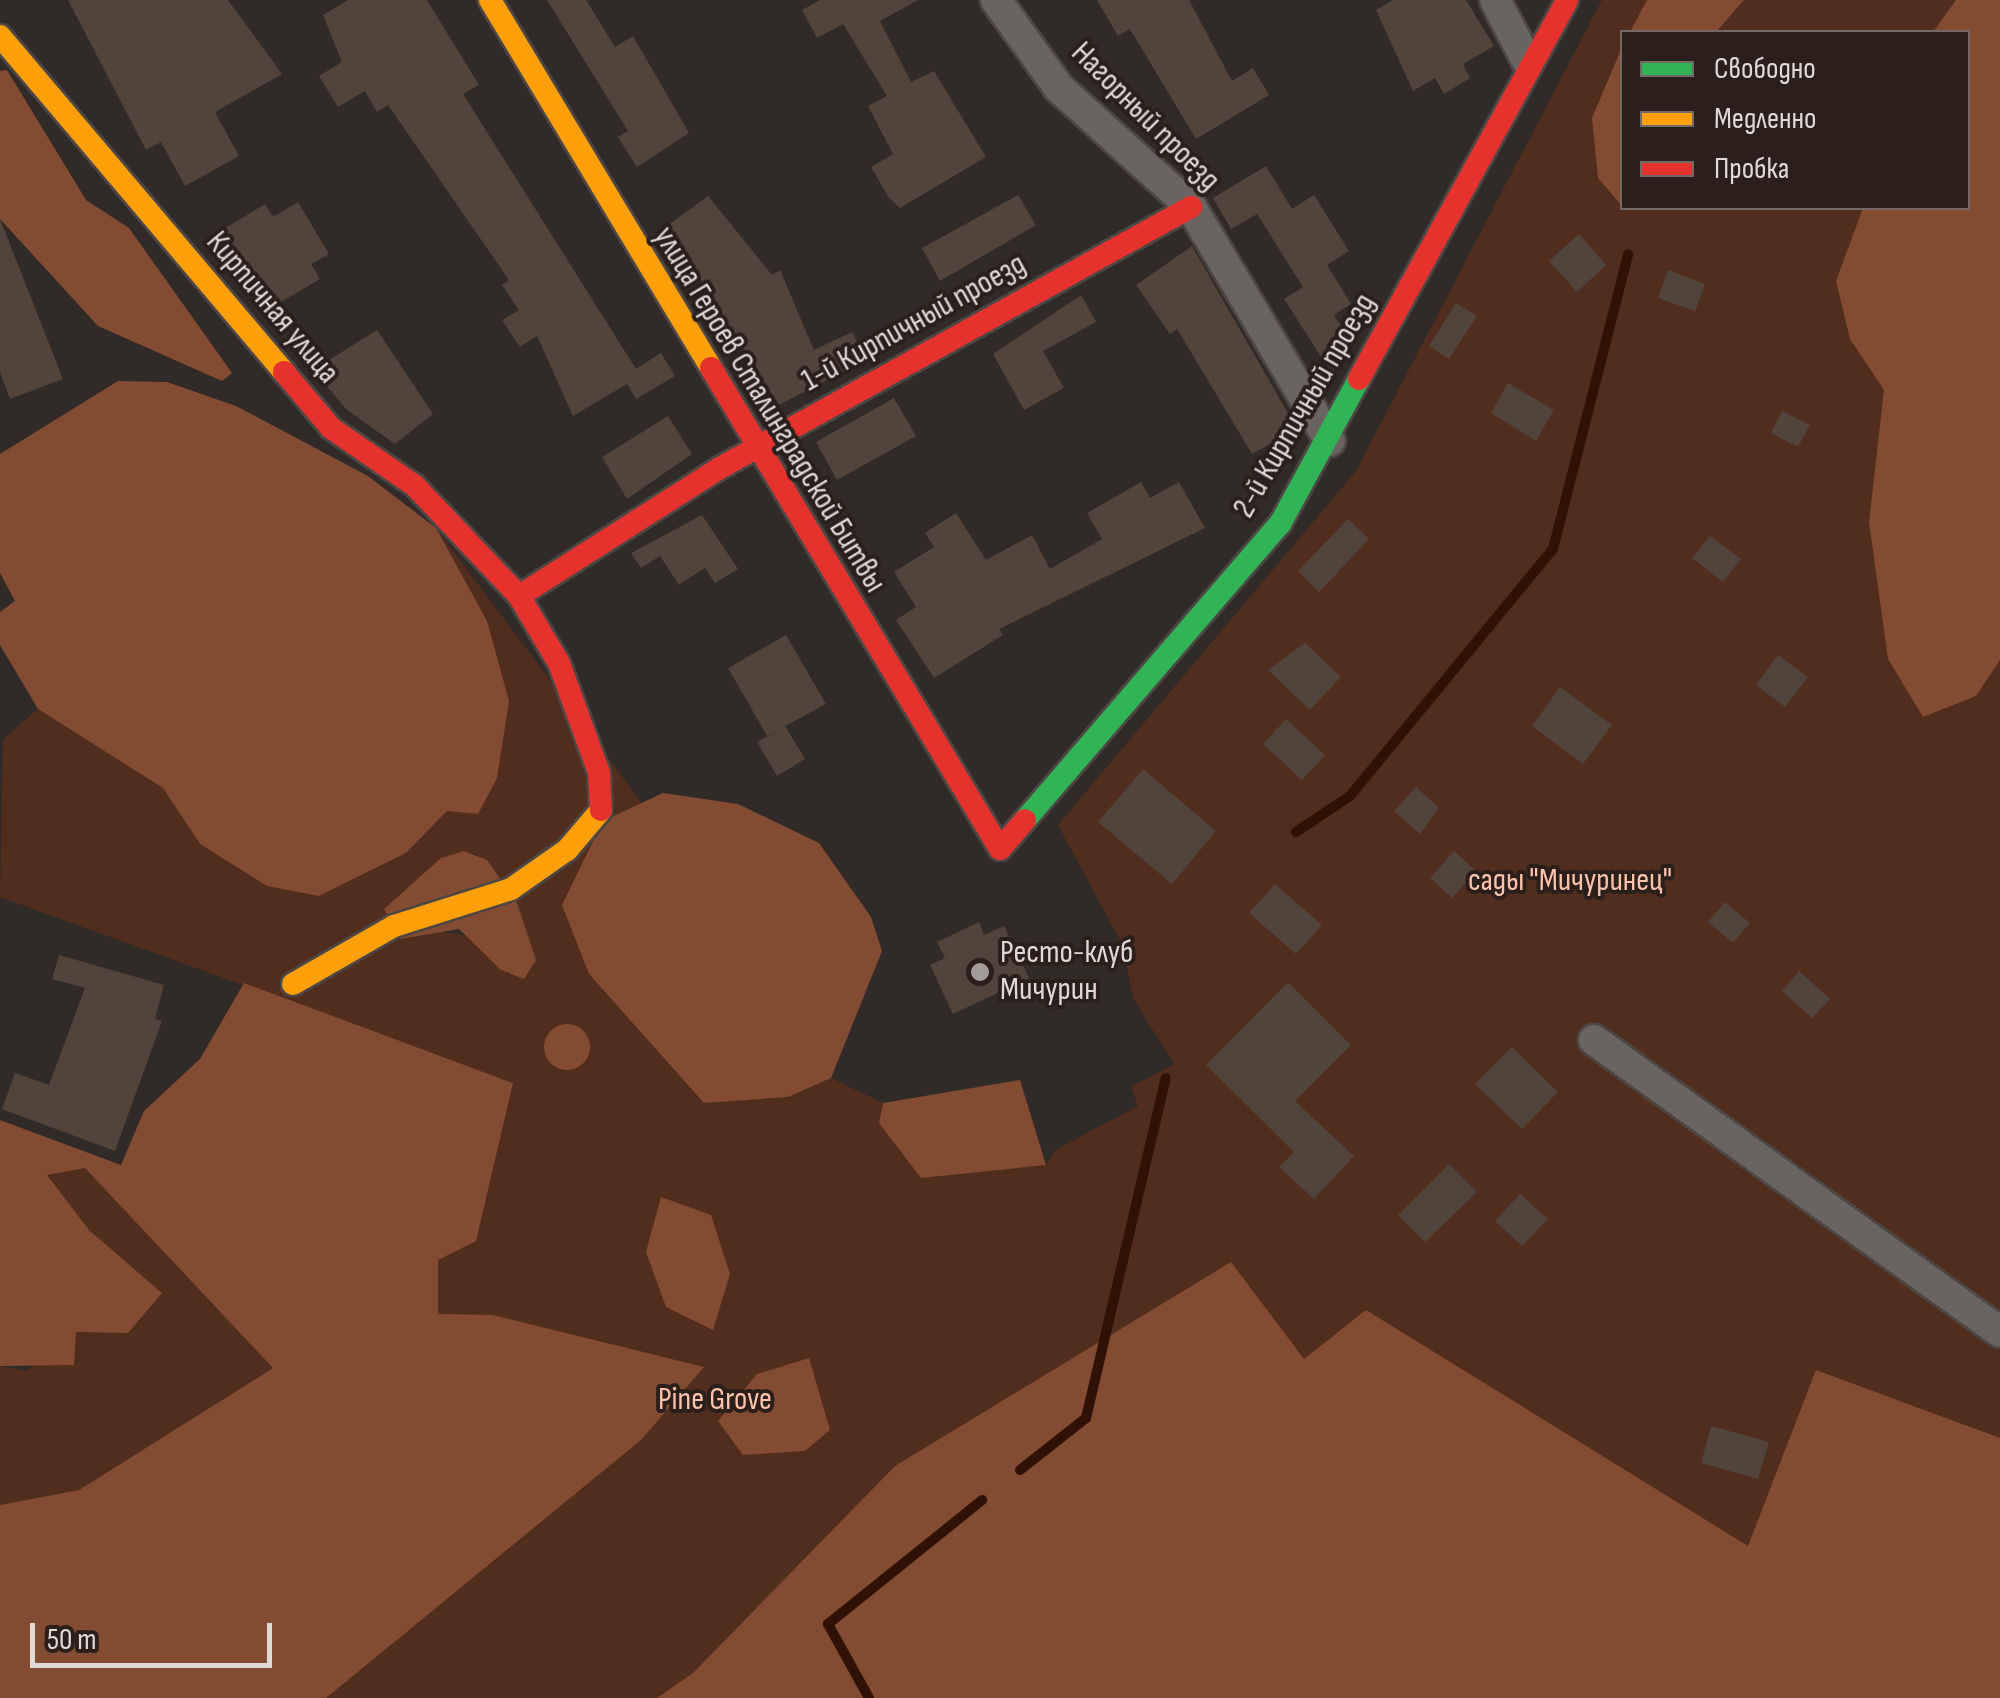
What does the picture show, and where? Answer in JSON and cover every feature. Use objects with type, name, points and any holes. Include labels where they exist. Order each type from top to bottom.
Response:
[{"type":"street","name":"улица Героев Сталинградской Битвы","points":[[490,0],[752,450],[1000,849]]},
{"type":"street","name":"Нагорный проезд","points":[[996,0],[1059,88],[1191,207],[1330,441]]},
{"type":"street","points":[[1495,0],[1528,61]]},
{"type":"street","name":"2-й Кирпичный проезд","points":[[1000,849],[1280,524],[1330,441],[1528,61],[1567,0]]},
{"type":"street","name":"Кирпичная улица","points":[[0,36],[331,428],[415,486],[519,596],[558,663],[599,773],[601,810],[567,850],[511,889],[394,926],[292,984]]},
{"type":"street","name":"1-й Кирпичный проезд","points":[[519,596],[752,450],[1191,207]]},
{"type":"street","points":[[1594,1040],[2000,1332]]},
{"type":"green space","points":[[1602,0],[2000,0],[2000,1698],[0,1698],[365,1342],[513,1083],[0,897],[3,739],[38,709],[163,788],[200,844],[319,896],[406,853],[447,811],[436,528],[642,803],[603,821],[589,974],[704,1102],[788,1097],[831,1078],[883,1103],[879,1123],[1046,1165],[1055,1150],[1138,1106],[1131,1087],[1174,1064],[1133,998],[1122,944],[1058,825],[1356,471]],"holes":[[[453,853],[476,854],[517,903],[510,976],[471,937],[436,930]]]},
{"type":"green space","points":[[85,1167],[273,1368],[79,1490],[0,1505],[0,1366],[26,1371],[76,1332],[162,1294],[89,1230],[46,1175]]},
{"type":"shaded area","points":[[1647,0],[1744,0],[1718,30],[1631,30]]},
{"type":"shaded area","points":[[1956,0],[2000,0],[2000,660],[1976,696],[1923,717],[1888,659],[1869,522],[1884,390],[1850,339],[1836,281],[1862,210],[1970,210],[1970,30],[1934,30]]},
{"type":"shaded area","points":[[1620,52],[1620,204],[1598,178],[1592,118]]},
{"type":"shaded area","points":[[7,70],[86,200],[129,228],[232,373],[222,381],[98,326],[0,219],[0,71]]},
{"type":"shaded area","points":[[118,381],[167,382],[236,406],[368,476],[436,528],[487,621],[509,701],[497,778],[478,814],[447,811],[406,853],[319,896],[267,886],[200,844],[163,788],[38,709],[0,645],[0,612],[15,601],[0,573],[0,454]]},
{"type":"shaded area","points":[[663,793],[738,804],[819,843],[871,917],[882,951],[831,1078],[788,1097],[704,1103],[589,974],[562,905],[603,821]]},
{"type":"shaded area","points":[[464,851],[487,860],[517,903],[536,960],[524,979],[501,970],[459,929],[400,939],[384,909],[441,858]]},
{"type":"shaded area","points":[[244,983],[513,1083],[476,1241],[438,1260],[438,1314],[493,1315],[704,1367],[641,1440],[326,1698],[0,1698],[0,1505],[79,1490],[273,1368],[85,1168],[47,1175],[89,1230],[162,1293],[128,1333],[76,1332],[74,1365],[0,1366],[0,1120],[121,1165],[144,1111],[200,1059]]},
{"type":"shaded area","points":[[567,1024],[583,1031],[590,1047],[583,1063],[567,1070],[551,1063],[544,1047],[551,1031]]},
{"type":"shaded area","points":[[1020,1080],[1046,1165],[921,1178],[879,1123],[883,1103]]},
{"type":"shaded area","points":[[661,1197],[711,1215],[730,1274],[713,1330],[666,1307],[646,1252]]},
{"type":"shaded area","points":[[1231,1262],[1304,1359],[1366,1310],[1748,1546],[1816,1370],[2000,1438],[2000,1698],[657,1698],[693,1673],[895,1466]]},
{"type":"shaded area","points":[[809,1358],[830,1430],[805,1451],[743,1455],[718,1421],[757,1374]]},
{"type":"building","points":[[68,0],[228,0],[282,74],[215,112],[239,156],[185,186],[161,142],[146,150]]},
{"type":"building","points":[[348,0],[427,0],[479,85],[463,94],[636,369],[661,353],[675,376],[636,399],[627,384],[573,416],[537,336],[520,347],[502,320],[519,310],[502,285],[509,280],[388,105],[377,112],[365,91],[338,107],[319,76],[342,62],[323,15]]},
{"type":"building","points":[[547,0],[586,0],[615,47],[633,36],[689,133],[637,167],[618,137],[628,131]]},
{"type":"building","points":[[820,0],[918,0],[880,21],[911,82],[934,71],[986,157],[900,208],[889,198],[871,167],[893,154],[868,106],[887,96],[843,24],[817,38],[802,10]]},
{"type":"building","points":[[1097,0],[1189,0],[1232,81],[1253,68],[1269,95],[1196,139],[1130,29],[1118,36]]},
{"type":"building","points":[[1393,0],[1466,0],[1494,46],[1463,64],[1470,78],[1444,94],[1435,78],[1413,91],[1376,10]]},
{"type":"building","points":[[1266,166],[1292,209],[1314,195],[1349,251],[1327,265],[1351,304],[1334,315],[1351,344],[1332,374],[1284,299],[1303,287],[1257,214],[1231,229],[1213,198]]},
{"type":"building","points":[[1018,195],[1036,225],[940,281],[922,248]]},
{"type":"building","points":[[708,196],[772,275],[780,270],[814,350],[852,332],[866,360],[779,405],[667,226]]},
{"type":"building","points":[[298,202],[329,254],[311,264],[320,279],[264,312],[209,238],[265,204],[273,217]]},
{"type":"building","points":[[0,219],[63,379],[10,399],[0,372]]},
{"type":"building","points":[[1579,234],[1606,265],[1577,292],[1549,261]]},
{"type":"building","points":[[1192,246],[1297,429],[1252,454],[1177,329],[1170,334],[1136,285]]},
{"type":"building","points":[[1668,270],[1705,284],[1695,311],[1658,298]]},
{"type":"building","points":[[1081,295],[1096,322],[1043,351],[1064,388],[1024,410],[993,354]]},
{"type":"building","points":[[1456,303],[1477,316],[1449,359],[1429,346]]},
{"type":"building","points":[[377,330],[433,414],[395,444],[347,410],[313,370]]},
{"type":"building","points":[[1508,383],[1554,410],[1536,441],[1491,413]]},
{"type":"building","points":[[894,398],[916,436],[837,480],[816,442]]},
{"type":"building","points":[[1782,411],[1810,425],[1798,447],[1771,433]]},
{"type":"building","points":[[668,416],[692,454],[627,499],[602,457]]},
{"type":"building","points":[[1141,482],[1150,498],[1179,482],[1205,528],[999,629],[1003,635],[934,678],[896,620],[916,607],[894,572],[934,547],[925,533],[956,513],[986,560],[1032,535],[1050,569],[1102,539],[1087,513]]},
{"type":"building","points":[[702,515],[738,569],[715,583],[705,568],[679,585],[660,556],[641,568],[631,553]]},
{"type":"building","points":[[1348,519],[1369,539],[1319,592],[1298,571]]},
{"type":"building","points":[[1710,536],[1741,559],[1723,582],[1692,558]]},
{"type":"building","points":[[786,635],[826,704],[767,736],[728,668]]},
{"type":"building","points":[[1305,643],[1341,677],[1310,710],[1268,670]]},
{"type":"building","points":[[1778,655],[1808,677],[1785,707],[1756,685]]},
{"type":"building","points":[[1560,687],[1612,725],[1583,764],[1532,726]]},
{"type":"building","points":[[1286,719],[1325,755],[1302,780],[1263,744]]},
{"type":"building","points":[[785,726],[805,759],[777,776],[757,742]]},
{"type":"building","points":[[1143,769],[1216,831],[1172,884],[1098,822]]},
{"type":"building","points":[[1416,787],[1439,808],[1420,834],[1394,811]]},
{"type":"building","points":[[1454,851],[1476,871],[1452,898],[1430,878]]},
{"type":"building","points":[[1275,884],[1322,925],[1296,954],[1249,913]]},
{"type":"building","points":[[1725,902],[1750,923],[1733,943],[1708,922]]},
{"type":"building","name":"Ресто-клуб Мичурин","points":[[979,922],[984,935],[1004,926],[1029,978],[953,1014],[930,965],[945,958],[937,942]]},
{"type":"building","points":[[59,955],[164,985],[155,1019],[162,1021],[115,1151],[2,1109],[15,1073],[49,1085],[85,988],[52,979]]},
{"type":"building","points":[[1799,971],[1830,999],[1812,1018],[1782,991]]},
{"type":"building","points":[[1288,982],[1351,1045],[1295,1101],[1354,1156],[1314,1199],[1279,1167],[1294,1152],[1206,1065]]},
{"type":"building","points":[[1512,1047],[1558,1092],[1522,1129],[1475,1084]]},
{"type":"building","points":[[1449,1164],[1477,1192],[1425,1242],[1398,1215]]},
{"type":"building","points":[[1520,1194],[1548,1219],[1522,1246],[1495,1221]]},
{"type":"building","points":[[1711,1426],[1769,1442],[1758,1479],[1701,1463]]},
{"type":"waterway","points":[[1296,832],[1350,796],[1553,549],[1628,254]]},
{"type":"waterway","points":[[1020,1470],[1086,1418],[1166,1078]]},
{"type":"waterway","points":[[869,1698],[828,1624],[982,1500]]},
{"type":"traffic: fast","points":[[1025,820],[1280,524],[1359,379]]},
{"type":"traffic: slow","points":[[490,0],[711,368]]},
{"type":"traffic: slow","points":[[0,36],[284,372]]},
{"type":"traffic: slow","points":[[293,984],[394,926],[511,889],[567,850],[601,810]]},
{"type":"traffic: jam","points":[[1359,379],[1567,0]]},
{"type":"traffic: jam","points":[[519,596],[718,469],[1191,207]]},
{"type":"traffic: jam","points":[[711,368],[1000,849],[1025,820]]},
{"type":"traffic: jam","points":[[284,372],[331,428],[415,486],[519,596],[559,663],[599,773],[601,810]]},
{"type":"place","name":"Ресто-клуб Мичурин","points":[[980,972]]},
{"type":"park label","name":"сады \"Мичуринец\"","points":[[1570,881]]},
{"type":"park label","name":"Pine Grove","points":[[715,1400]]}]
